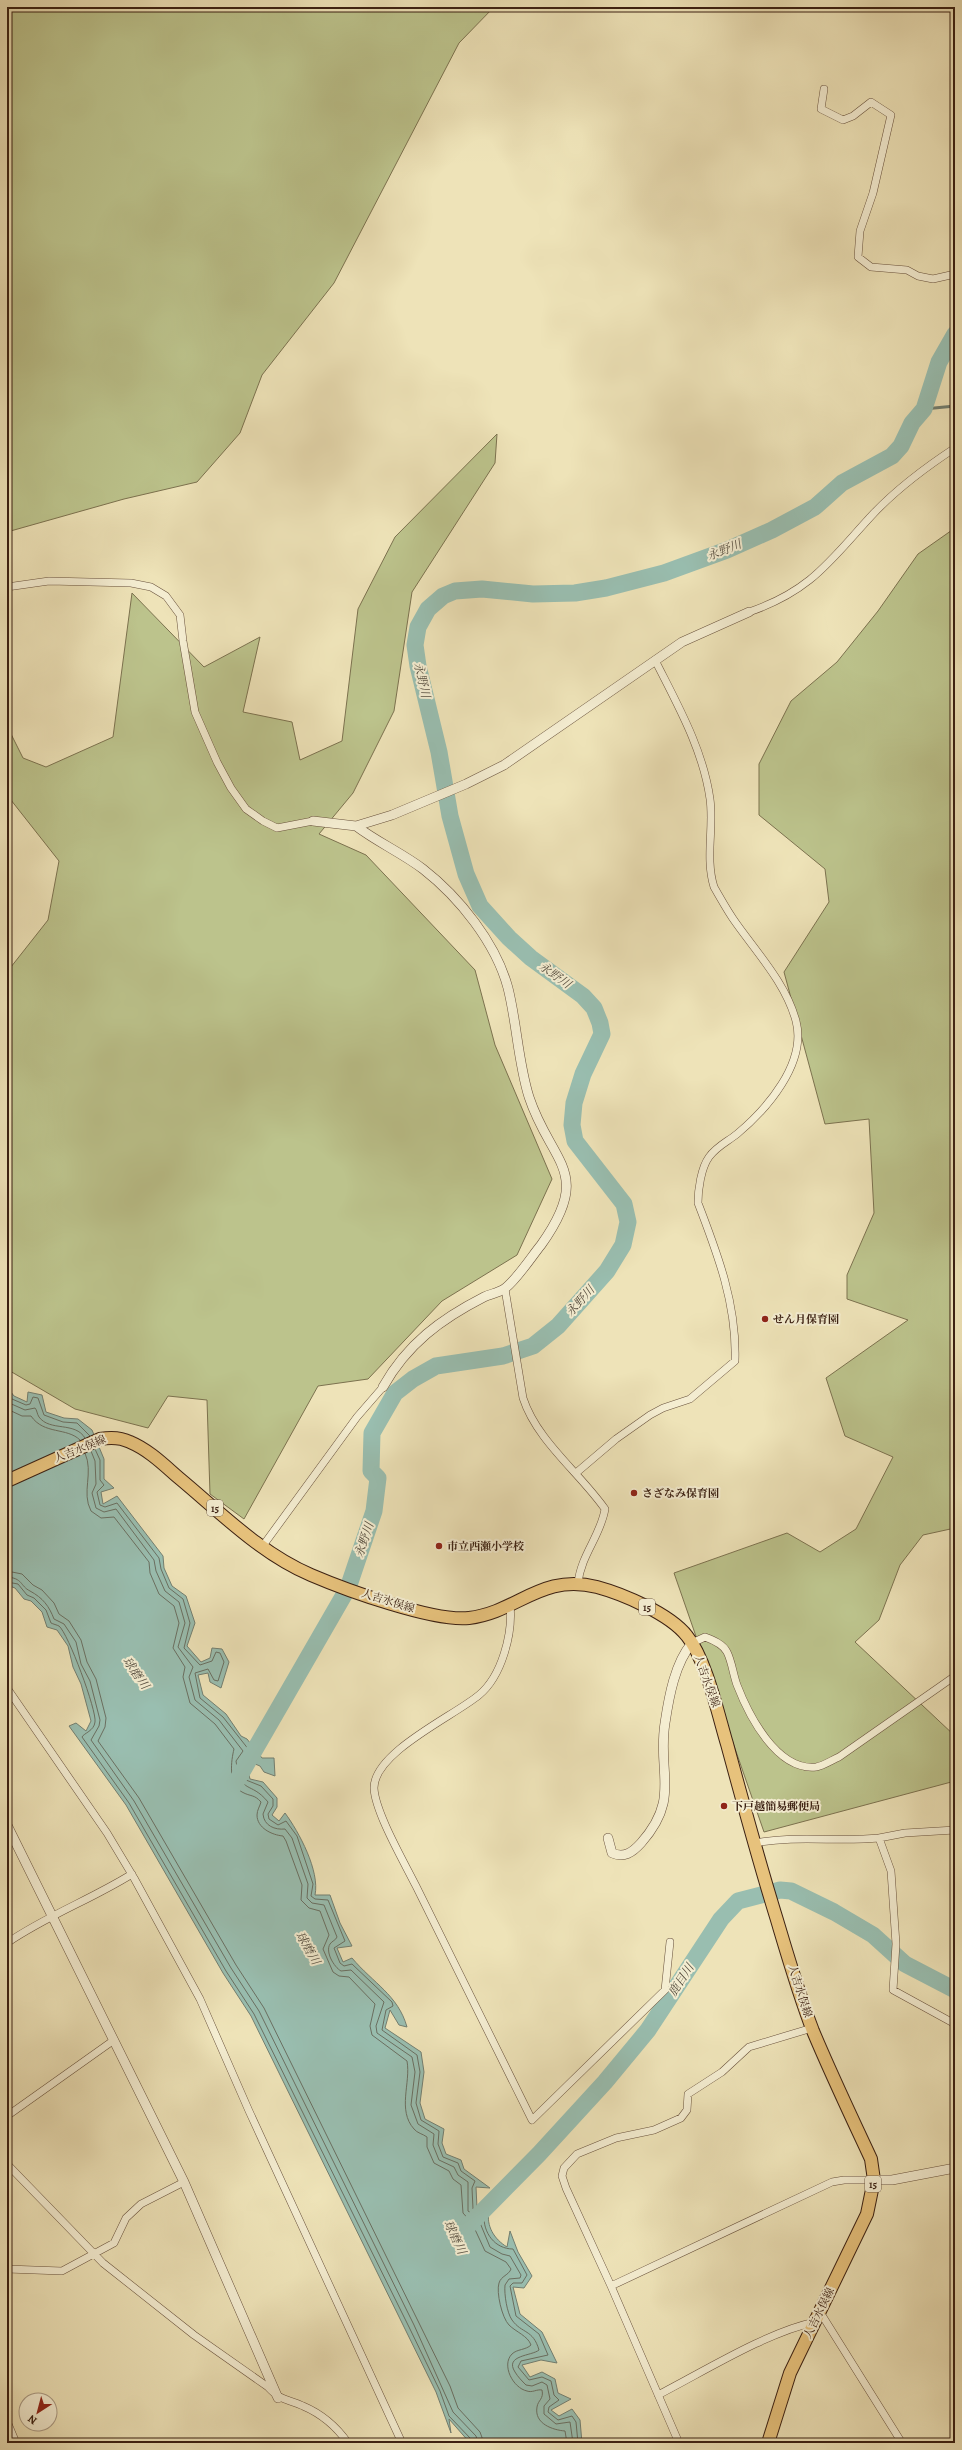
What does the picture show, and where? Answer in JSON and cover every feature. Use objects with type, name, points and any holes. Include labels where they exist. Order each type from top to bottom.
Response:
[{"type":"main road","name":"人吉水俣線","points":[[7,1481],[100,1439],[114,1437],[130,1441],[150,1453],[262,1547],[281,1560],[359,1593],[439,1616],[468,1618],[492,1612],[510,1605],[535,1591],[578,1583],[600,1588],[659,1613],[686,1634],[692,1643],[710,1686],[778,1922],[812,2028],[871,2159],[874,2180],[868,2214],[790,2373],[768,2443]]},
{"type":"street","points":[[824,88],[821,109],[843,120],[853,116],[871,102],[891,115],[873,193],[860,231],[858,257],[871,267],[907,270],[918,276],[933,279],[955,274]]},
{"type":"street","points":[[7,587],[49,581],[131,583],[151,587],[166,596],[180,615],[195,712],[217,762],[231,788],[246,809],[262,821],[277,828],[312,821],[356,826],[392,816],[435,799],[504,765],[682,642],[796,592],[813,580],[894,494],[955,448]]},
{"type":"street","points":[[576,1473],[616,1439],[650,1415],[663,1408],[690,1399],[735,1360],[736,1338],[732,1305],[698,1203],[698,1192],[708,1158],[717,1148],[737,1134],[770,1101],[796,1056],[799,1038],[796,1021],[780,985],[714,887],[710,874],[710,800],[705,771],[690,730],[655,660]]},
{"type":"street","points":[[262,1547],[356,1417],[383,1386],[396,1364],[409,1348],[427,1333],[484,1297],[505,1289],[541,1244],[558,1218],[566,1196],[566,1184],[560,1158],[539,1122],[530,1098],[523,1074],[507,985],[492,950],[458,903],[440,883],[422,868],[356,826]]},
{"type":"street","points":[[505,1289],[518,1370],[527,1410],[544,1436],[605,1509],[603,1521],[584,1557],[578,1583]]},
{"type":"street","points":[[510,1605],[512,1619],[504,1651],[494,1675],[485,1688],[480,1694],[454,1713],[415,1737],[380,1768],[374,1788],[378,1806],[399,1852],[532,2120],[664,1990],[670,1942]]},
{"type":"street","points":[[608,1838],[612,1853],[619,1856],[633,1852],[658,1820],[666,1786],[663,1737],[665,1721],[676,1670],[682,1655],[692,1643],[705,1637],[718,1643],[727,1652],[736,1684],[751,1718],[773,1746],[796,1766],[817,1767],[838,1757],[955,1676]]},
{"type":"street","points":[[7,1688],[68,1776],[132,1874],[200,1999],[248,2111],[402,2443]]},
{"type":"street","points":[[7,1826],[54,1916],[184,2182],[278,2398]]},
{"type":"street","points":[[755,1843],[775,1839],[856,1840],[879,1838],[905,1833],[955,1830]]},
{"type":"street","points":[[879,1838],[891,1871],[896,1944],[893,1990],[955,2024]]},
{"type":"street","points":[[7,1943],[26,1930],[105,1891],[132,1874]]},
{"type":"street","points":[[679,2443],[611,2286],[566,2188],[562,2176],[564,2168],[577,2154],[586,2149],[616,2138],[654,2130],[680,2118],[687,2110],[688,2094],[722,2072],[749,2047],[812,2028]]},
{"type":"street","points":[[7,2116],[114,2040]]},
{"type":"street","points":[[7,2164],[77,2239],[94,2253],[103,2263],[194,2335],[268,2388],[278,2398],[302,2405],[322,2416],[337,2428],[348,2443]]},
{"type":"street","points":[[611,2286],[832,2182],[892,2180],[955,2168]]},
{"type":"street","points":[[7,2269],[62,2271],[114,2243],[126,2218],[142,2204],[184,2182]]},
{"type":"street","points":[[658,2395],[757,2344],[817,2317],[902,2443]]},
{"type":"street","points":[[7,2424],[15,2443]]},
{"type":"green space","points":[[7,7],[494,7],[459,43],[334,283],[262,375],[240,433],[197,482],[124,499],[7,532]]},
{"type":"green space","points":[[497,434],[495,463],[412,592],[394,711],[353,793],[319,834],[366,855],[475,970],[495,1045],[552,1179],[517,1255],[442,1301],[368,1379],[318,1386],[244,1519],[210,1494],[207,1400],[168,1396],[148,1428],[75,1409],[10,1371],[7,1364],[7,972],[48,920],[59,861],[7,795],[7,726],[23,758],[46,767],[113,737],[132,593],[204,667],[260,637],[243,712],[292,722],[300,760],[342,741],[358,609],[395,537]]},
{"type":"green space","points":[[955,528],[955,1528],[923,1535],[900,1565],[879,1620],[855,1642],[955,1736],[955,1781],[764,1832],[674,1573],[787,1533],[820,1552],[856,1529],[893,1457],[845,1436],[826,1378],[908,1320],[847,1299],[847,1275],[874,1213],[869,1119],[825,1124],[784,972],[829,902],[825,869],[759,815],[759,764],[791,701],[837,662],[878,611],[918,554]]},
{"type":"water","name":"球磨川","points":[[7,1387],[14,1396],[27,1402],[28,1392],[42,1395],[46,1412],[64,1418],[78,1419],[92,1430],[104,1459],[104,1479],[114,1488],[101,1492],[103,1504],[117,1496],[163,1556],[164,1568],[172,1586],[186,1596],[195,1623],[187,1646],[201,1662],[210,1658],[212,1648],[222,1649],[229,1662],[221,1688],[210,1682],[208,1673],[198,1675],[203,1695],[226,1714],[241,1736],[247,1739],[262,1758],[274,1758],[275,1776],[264,1772],[260,1766],[245,1760],[250,1779],[263,1782],[277,1798],[277,1807],[272,1815],[279,1821],[285,1813],[296,1830],[311,1864],[316,1885],[315,1895],[330,1895],[340,1923],[352,1946],[337,1948],[343,1962],[352,1958],[398,2006],[407,2027],[399,2025],[390,2010],[385,2028],[421,2052],[424,2072],[420,2103],[425,2119],[444,2129],[442,2143],[446,2154],[461,2160],[464,2169],[490,2188],[476,2187],[477,2208],[489,2211],[488,2217],[492,2232],[502,2244],[507,2247],[510,2231],[518,2252],[532,2276],[524,2288],[513,2287],[520,2314],[542,2332],[557,2363],[541,2360],[522,2365],[530,2377],[542,2372],[555,2379],[558,2393],[571,2399],[551,2410],[559,2416],[572,2409],[580,2420],[582,2443],[470,2443],[449,2419],[451,2433],[436,2392],[251,2016],[223,1973],[126,1805],[69,1726],[76,1723],[86,1731],[91,1721],[81,1684],[73,1667],[68,1646],[57,1630],[47,1627],[42,1612],[31,1601],[24,1599],[15,1588],[7,1585]]},
{"type":"waterway","name":"永野川","points":[[235,1784],[348,1588],[374,1511],[378,1478],[371,1471],[372,1433],[395,1393],[413,1379],[436,1366],[503,1356],[533,1346],[558,1326],[607,1271],[623,1245],[628,1222],[624,1204],[575,1141],[572,1125],[574,1103],[583,1074],[602,1034],[600,1023],[594,1008],[583,996],[531,958],[509,938],[480,906],[466,874],[450,816],[439,752],[418,666],[415,645],[418,627],[428,609],[443,596],[455,591],[482,589],[533,594],[575,593],[606,588],[664,573],[727,550],[772,530],[815,507],[842,483],[892,456],[901,446],[912,423],[924,409],[939,362],[955,334]]},
{"type":"waterway","points":[[924,409],[955,406]]},
{"type":"waterway","name":"鹿目川","points":[[468,2226],[539,2154],[605,2082],[648,2030],[721,1919],[738,1901],[780,1890],[791,1891],[834,1912],[873,1935],[905,1964],[955,1990]]},
{"type":"place","name":"せん月保育園","points":[[765,1319]]},
{"type":"place","name":"さざなみ保育園","points":[[634,1493]]},
{"type":"place","name":"市立西瀬小学校","points":[[439,1546]]},
{"type":"place","name":"下戸越簡易郵便局","points":[[724,1806]]}]
